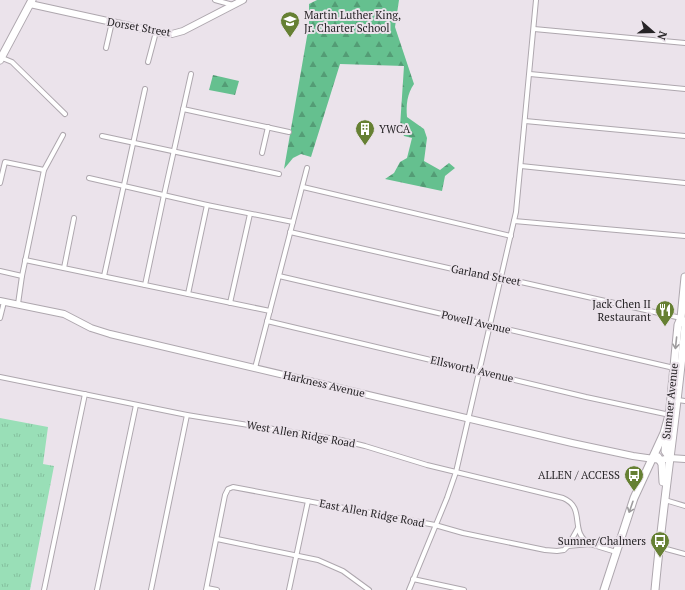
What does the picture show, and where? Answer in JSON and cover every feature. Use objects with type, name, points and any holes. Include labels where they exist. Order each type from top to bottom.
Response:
[{"type":"main road","name":"Dorset Street","points":[[31,2],[112,22],[170,34],[180,33],[243,0]]},
{"type":"main road","points":[[1,58],[31,2]]},
{"type":"main road","name":"Sumner Avenue","points":[[656,590],[659,547],[670,458],[674,368],[685,277]]},
{"type":"main road","name":"Harkness Avenue","points":[[2,301],[64,314],[91,328],[110,334],[572,443],[633,456],[685,459]]},
{"type":"main road","name":"Sumner Avenue","points":[[673,415],[682,401],[685,326],[681,318]]},
{"type":"main road","points":[[674,368],[683,363]]},
{"type":"main road","points":[[674,368],[683,373]]},
{"type":"main road","points":[[604,590],[634,498],[657,458],[664,433],[673,415]]},
{"type":"main road","name":"Sumner Avenue","points":[[657,458],[663,470],[662,486],[664,500]]},
{"type":"street","points":[[215,0],[234,5]]},
{"type":"street","points":[[409,590],[447,498],[456,472],[511,236],[517,207],[536,0]]},
{"type":"street","points":[[106,48],[112,22]]},
{"type":"street","points":[[534,29],[685,43]]},
{"type":"street","points":[[148,62],[156,32]]},
{"type":"street","points":[[1,58],[16,65],[65,114]]},
{"type":"street","points":[[145,285],[191,74]]},
{"type":"street","points":[[530,74],[685,89]]},
{"type":"street","points":[[104,276],[145,89]]},
{"type":"street","points":[[183,109],[289,132]]},
{"type":"street","points":[[525,121],[685,136]]},
{"type":"street","points":[[262,153],[268,127]]},
{"type":"street","points":[[18,304],[25,260],[44,170],[63,135]]},
{"type":"street","points":[[102,136],[279,174]]},
{"type":"street","points":[[0,183],[5,162],[44,170]]},
{"type":"street","points":[[521,166],[685,183]]},
{"type":"street","points":[[255,368],[307,168]]},
{"type":"street","points":[[89,178],[207,205],[293,222]]},
{"type":"street","points":[[302,187],[511,236]]},
{"type":"street","points":[[188,294],[207,205]]},
{"type":"street","points":[[230,303],[250,214]]},
{"type":"street","points":[[64,268],[74,218]]},
{"type":"street","points":[[514,221],[685,236]]},
{"type":"street","name":"Garland Street","points":[[290,232],[501,280],[512,280],[681,318]]},
{"type":"street","points":[[25,260],[270,311]]},
{"type":"street","points":[[0,271],[22,276]]},
{"type":"street","name":"Powell Avenue","points":[[279,276],[674,368]]},
{"type":"street","points":[[0,318],[2,301]]},
{"type":"street","name":"Ellsworth Avenue","points":[[267,321],[673,415]]},
{"type":"street","name":"West Allen Ridge Road","points":[[0,377],[187,415],[341,440],[427,465],[566,499],[573,504],[576,510],[578,528],[581,537],[590,544]]},
{"type":"street","points":[[44,590],[85,394]]},
{"type":"street","points":[[97,590],[136,405]]},
{"type":"street","points":[[151,590],[187,415]]},
{"type":"street","name":"East Allen Ridge Road","points":[[207,589],[225,495],[230,488],[241,488],[435,525],[464,533],[548,551],[562,550],[568,546],[590,544],[616,552]]},
{"type":"street","points":[[664,500],[685,506]]},
{"type":"street","points":[[289,590],[308,501]]},
{"type":"street","points":[[568,546],[578,528]]},
{"type":"street","points":[[216,539],[318,560],[343,571],[369,590]]},
{"type":"street","points":[[659,547],[685,554]]},
{"type":"street","points":[[413,579],[464,590]]},
{"type":"street","points":[[207,589],[217,590]]},
{"type":"green space","points":[[317,0],[399,0],[395,27],[414,84],[408,100],[407,117],[424,129],[427,138],[424,161],[440,170],[449,163],[455,168],[445,176],[442,191],[385,179],[394,173],[400,162],[407,158],[412,138],[404,136],[400,127],[404,66],[340,64],[311,157],[301,154],[293,158],[284,169],[309,25],[309,4]]},
{"type":"green space","points":[[213,75],[239,81],[235,95],[209,90]]},
{"type":"green space","points":[[0,418],[48,427],[43,464],[54,466],[30,590],[0,590]]},
{"type":"place","name":"Martin Luther King, Jr. Charter School","points":[[290,38]]},
{"type":"place","name":"YWCA","points":[[365,146]]},
{"type":"place","name":"Jack Chen II Restaurant","points":[[665,327]]},
{"type":"place","name":"ALLEN / ACCESS","points":[[634,492]]},
{"type":"place","name":"Sumner/Chalmers","points":[[660,558]]}]
